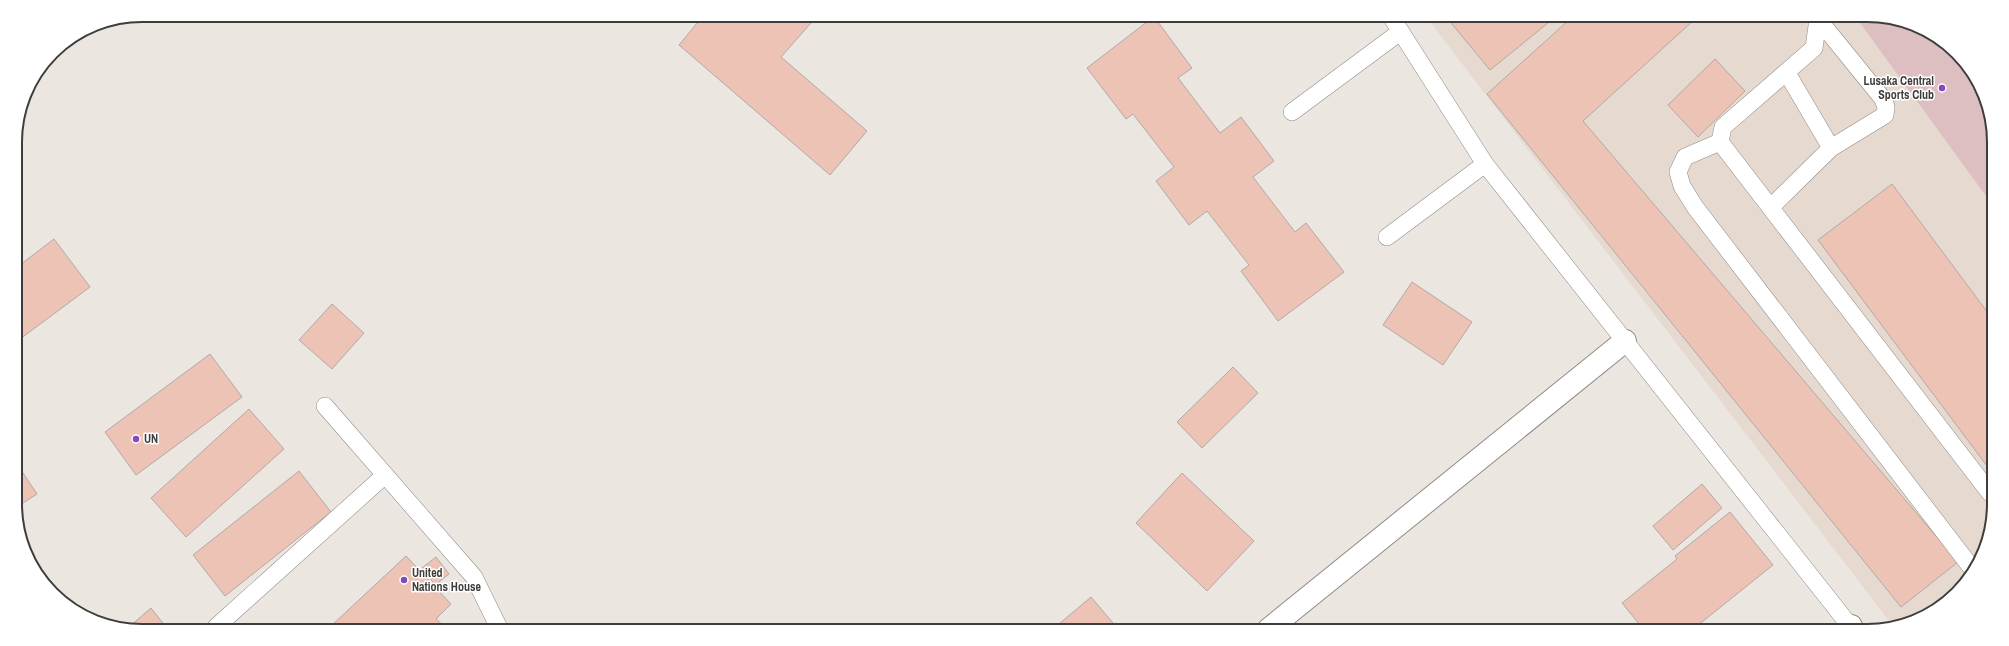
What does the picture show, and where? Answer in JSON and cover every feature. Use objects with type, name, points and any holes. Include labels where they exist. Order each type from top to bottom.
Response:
[{"type":"street","points":[[1275,624],[1625,341]]},
{"type":"lane","points":[[1720,142],[1724,127],[1814,48],[1818,22]]},
{"type":"lane","points":[[1771,207],[1831,148],[1885,115],[1886,106],[1883,99],[1820,22]]},
{"type":"lane","points":[[1292,112],[1396,25],[1485,164],[1846,624]]},
{"type":"lane","points":[[1787,72],[1831,148]]},
{"type":"lane","points":[[1720,142],[1987,489]]},
{"type":"lane","points":[[1720,142],[1685,157],[1678,172],[1682,186],[1695,207],[1970,566]]},
{"type":"lane","points":[[1386,237],[1485,164]]},
{"type":"lane","points":[[325,406],[474,577],[497,624]]},
{"type":"lane","points":[[219,624],[385,475]]},
{"type":"shaded area","points":[[1430,22],[1859,22],[1987,198],[1987,504],[1983,535],[1971,564],[1952,589],[1927,608],[1913,615],[1890,622]]},
{"type":"shaded area","name":"Lusaka Central Sports Club","points":[[1859,22],[1882,23],[1898,26],[1927,38],[1946,52],[1967,76],[1975,89],[1985,119],[1987,135],[1987,198]]},
{"type":"building","points":[[698,22],[810,22],[811,23],[781,57],[867,131],[830,175],[679,45]]},
{"type":"building","points":[[1147,22],[1158,22],[1192,68],[1178,78],[1220,133],[1241,117],[1274,161],[1253,177],[1295,232],[1306,223],[1344,272],[1278,321],[1241,271],[1249,265],[1207,211],[1189,225],[1156,181],[1174,167],[1133,114],[1126,119],[1087,68]]},
{"type":"building","points":[[1450,22],[1548,23],[1490,70]]},
{"type":"building","points":[[1567,22],[1692,22],[1583,121],[1958,562],[1901,607],[1487,94]]},
{"type":"building","points":[[1715,59],[1745,91],[1698,137],[1668,105]]},
{"type":"building","points":[[1892,184],[1987,312],[1987,466],[1818,240]]},
{"type":"building","points":[[54,239],[90,287],[22,338],[22,263]]},
{"type":"building","points":[[1412,282],[1472,322],[1443,365],[1383,325]]},
{"type":"building","points":[[332,304],[364,333],[332,369],[299,340]]},
{"type":"building","points":[[210,354],[242,397],[136,475],[105,432]]},
{"type":"building","points":[[1233,367],[1258,393],[1202,448],[1177,422]]},
{"type":"building","points":[[249,409],[284,449],[186,537],[151,498]]},
{"type":"building","points":[[299,471],[331,512],[225,596],[193,555]]},
{"type":"building","points":[[22,472],[37,494],[22,504]]},
{"type":"building","points":[[1182,473],[1254,541],[1207,591],[1136,523]]},
{"type":"building","points":[[1702,484],[1722,508],[1673,550],[1653,526]]},
{"type":"building","points":[[1730,512],[1773,565],[1699,624],[1639,624],[1622,603],[1677,559],[1675,556]]},
{"type":"building","name":"United Nations House","points":[[406,556],[451,604],[436,619],[442,624],[333,624]]},
{"type":"building","points":[[436,557],[449,574],[435,585],[422,568]]},
{"type":"building","points":[[1091,597],[1114,624],[1059,624]]},
{"type":"building","points":[[151,608],[164,624],[142,624],[133,623]]},
{"type":"place","name":"Lusaka Central Sports Club","points":[[1942,88]]},
{"type":"place","name":"UN","points":[[136,439]]},
{"type":"place","name":"United Nations House","points":[[404,580]]}]
